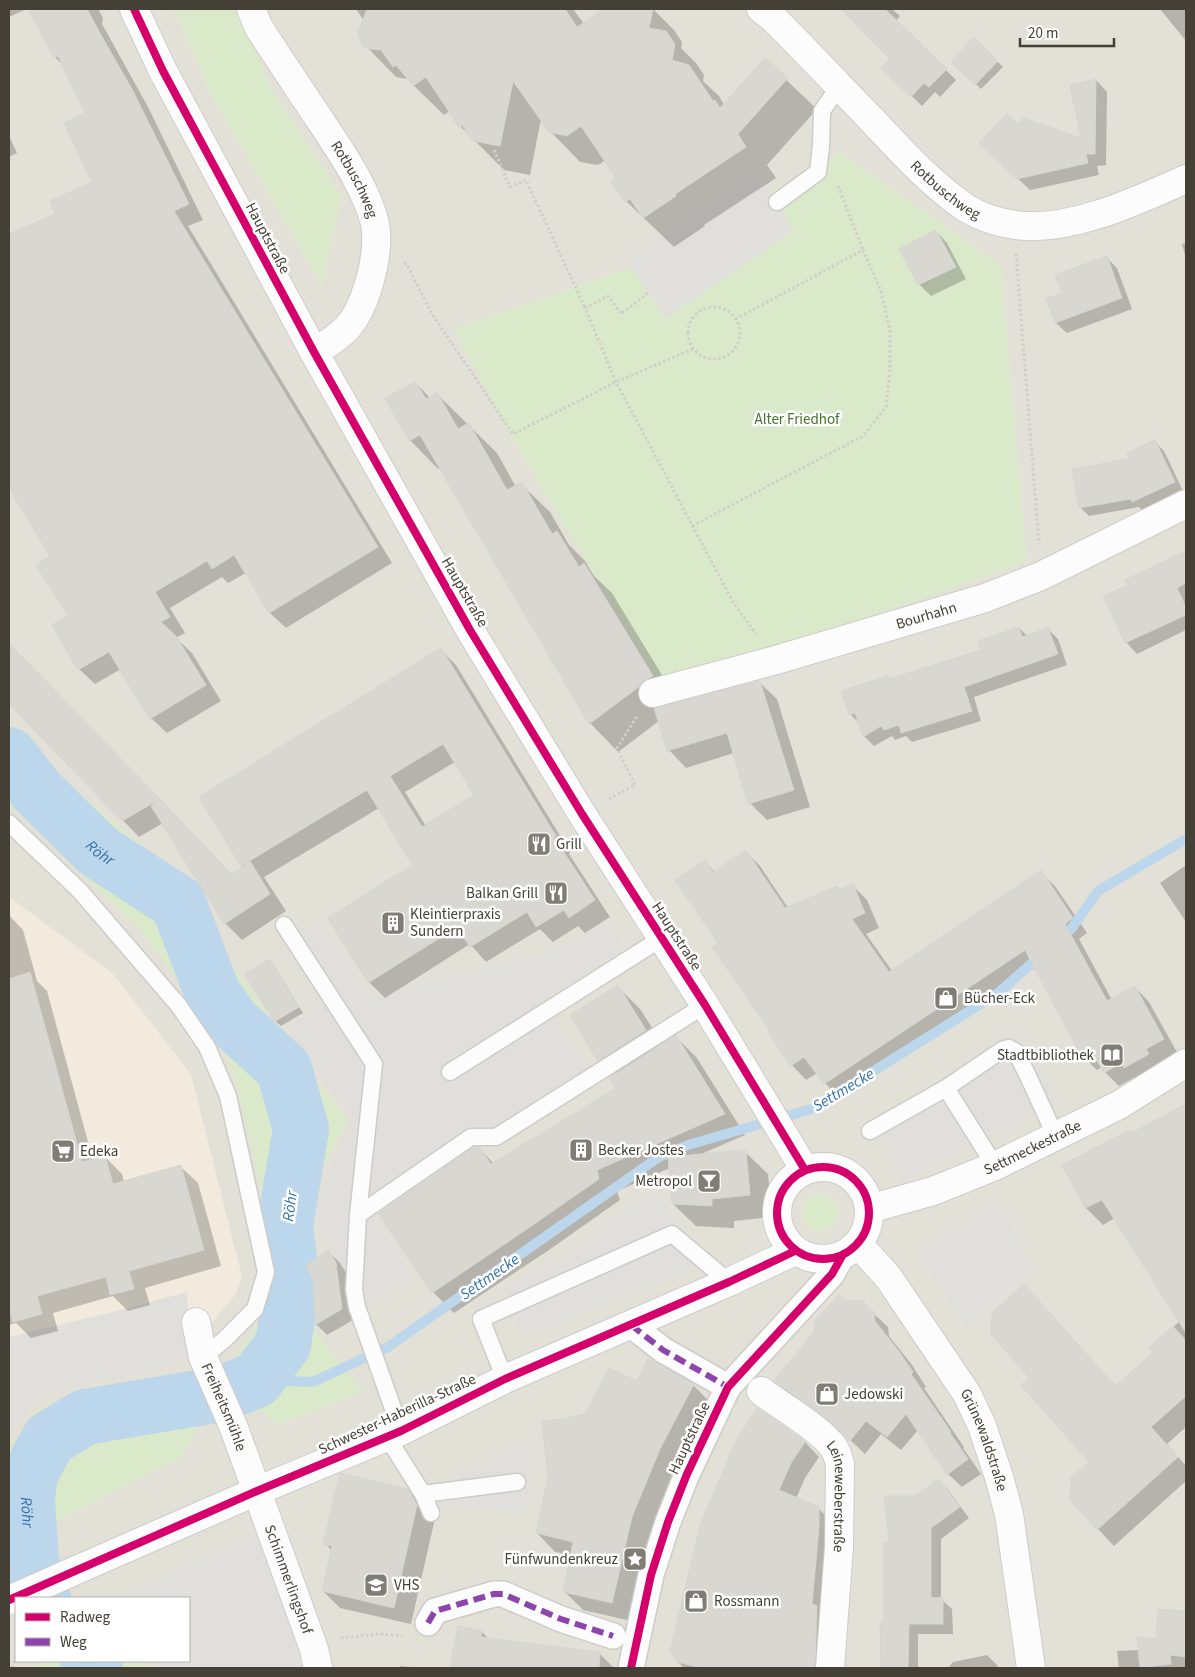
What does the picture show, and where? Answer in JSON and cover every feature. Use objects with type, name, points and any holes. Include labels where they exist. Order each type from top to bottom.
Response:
[{"type":"street","name":"Hauptstraße","points":[[134,9],[163,71],[314,352],[470,630],[582,814],[763,1098],[798,1159]]},
{"type":"street","name":"Rotbuschweg","points":[[251,9],[259,28],[348,162],[370,207],[375,225],[377,240],[376,258],[360,311],[342,334],[314,352]]},
{"type":"street","name":"Rotbuschweg","points":[[761,9],[774,19],[901,151],[967,208],[982,215],[1018,226],[1076,221],[1138,200],[1186,179]]},
{"type":"street","name":"Bourhahn","points":[[653,693],[776,660],[985,598],[1041,576],[1186,504]]},
{"type":"street","name":"Settmeckestraße","points":[[869,1209],[934,1191],[995,1166],[1119,1105],[1186,1063]]},
{"type":"street","points":[[798,1159],[821,1166],[837,1168],[847,1173],[860,1184],[867,1198],[869,1209],[867,1230],[850,1250],[826,1260],[810,1258],[795,1251],[785,1241],[777,1226],[776,1210],[778,1196],[787,1183],[798,1159]]},
{"type":"street","name":"Hauptstraße","points":[[631,1668],[651,1575],[668,1522],[687,1474],[728,1387],[832,1274],[850,1250]]},
{"type":"street","name":"Grünewaldstraße","points":[[850,1250],[888,1278],[967,1394],[982,1426],[1009,1514],[1031,1668]]},
{"type":"street","name":"Schwester-Haberilla-Straße","points":[[16,1597],[257,1491],[394,1434],[505,1379],[729,1282],[795,1251]]},
{"type":"street","name":"Freiheitsmühle","points":[[196,1322],[204,1359],[234,1428],[257,1491]]},
{"type":"street","points":[[631,1325],[663,1350],[728,1387]]},
{"type":"street","name":"Leineweberstraße","points":[[761,1391],[818,1432],[831,1444],[840,1464],[839,1547],[830,1668]]},
{"type":"street","name":"Schimmerlingshof","points":[[257,1491],[312,1642],[318,1668]]},
{"type":"street","points":[[428,1623],[435,1611],[494,1594],[503,1594],[561,1619],[613,1636]]},
{"type":"lane","points":[[777,202],[818,172],[822,111],[839,86]]},
{"type":"lane","points":[[9,824],[80,891],[179,1006],[207,1047],[228,1096],[266,1272],[255,1309],[204,1359]]},
{"type":"lane","points":[[284,925],[374,1064],[358,1215],[354,1290],[357,1307],[379,1369],[394,1434],[431,1513]]},
{"type":"lane","points":[[450,1072],[662,938]]},
{"type":"lane","points":[[358,1215],[471,1137],[496,1137],[705,1005]]},
{"type":"lane","points":[[870,1131],[946,1088],[1002,1050],[1009,1048],[1016,1052],[1055,1136]]},
{"type":"lane","points":[[946,1088],[995,1166]]},
{"type":"lane","points":[[505,1379],[481,1319],[672,1234],[729,1282]]},
{"type":"lane","points":[[423,1494],[517,1482]]},
{"type":"path","points":[[692,526],[863,436],[886,407],[890,370],[890,331],[881,291],[821,146]]},
{"type":"path","points":[[494,150],[510,187],[526,180],[585,308],[616,382],[733,602],[776,660]]},
{"type":"path","points":[[1018,226],[1016,266],[1041,576]]},
{"type":"path","points":[[736,319],[863,250]]},
{"type":"path","points":[[585,308],[608,296],[621,314],[648,293]]},
{"type":"path","points":[[424,297],[432,314],[513,434],[616,382],[693,349]]},
{"type":"path","points":[[713,306],[722,308],[730,312],[736,319],[740,335],[738,344],[725,357],[717,359],[708,358],[700,355],[693,349],[687,330],[690,321],[703,308],[713,306]]},
{"type":"path","points":[[582,814],[635,785],[617,748],[653,693]]},
{"type":"path","points":[[312,1642],[380,1634],[409,1637],[428,1623]]},
{"type":"shaded area","points":[[9,9],[1186,9],[1186,1668],[9,1668],[9,1380],[113,974],[9,897]]},
{"type":"shaded area","points":[[755,171],[777,202],[793,231],[666,318],[626,261]]},
{"type":"shaded area","points":[[9,897],[113,974],[191,1074],[242,1277],[236,1294],[196,1342],[9,1380]]},
{"type":"shaded area","points":[[321,919],[372,1000],[558,950],[604,921],[624,949],[542,1000],[589,1069],[493,1129],[468,1129],[362,1200],[414,1278],[368,1305],[310,1215],[354,1119],[286,1028],[335,997],[296,935]]},
{"type":"shaded area","points":[[1017,1029],[1059,1103],[904,1181],[873,1122]]},
{"type":"shaded area","points":[[659,1193],[692,1267],[523,1338],[503,1286],[603,1235],[599,1222]]},
{"type":"shaded area","points":[[995,1203],[1035,1269],[967,1326],[918,1254]]},
{"type":"shaded area","points":[[187,1292],[190,1362],[41,1394],[9,1435],[9,1337]]},
{"type":"shaded area","points":[[527,1439],[528,1511],[439,1505],[435,1488]]},
{"type":"shaded area","points":[[261,1532],[302,1668],[159,1668],[155,1662],[190,1662],[190,1597],[127,1597]]},
{"type":"green space","points":[[174,9],[242,9],[267,82],[341,196],[322,286],[212,97]]},
{"type":"green space","name":"Alter Friedhof","points":[[841,153],[1001,265],[1027,561],[785,649],[660,683],[508,432],[454,329],[633,267]]},
{"type":"green space","points":[[9,733],[166,867],[287,1044],[348,1119],[297,1219],[299,1266],[307,1321],[362,1392],[277,1425],[258,1408],[237,1352],[268,1310],[279,1268],[238,1089],[220,1037],[142,932],[9,804]]},
{"type":"green space","points":[[820,1195],[833,1200],[838,1213],[833,1226],[820,1231],[807,1226],[802,1213],[807,1200]]},
{"type":"green space","points":[[184,1373],[202,1420],[181,1457],[47,1526],[9,1531],[9,1445],[38,1410]]},
{"type":"green space","points":[[34,1662],[145,1662],[149,1668],[37,1668]]},
{"type":"building","points":[[28,9],[87,9],[133,91],[189,204],[174,211],[378,547],[269,613],[234,555],[212,569],[207,561],[155,592],[170,617],[161,622],[176,636],[206,685],[150,719],[109,652],[78,670],[52,625],[68,615],[36,565],[50,556],[9,488],[9,234],[55,214],[50,201],[92,182],[64,123],[85,113],[58,56],[54,58]]},
{"type":"building","points":[[367,9],[565,9],[577,27],[604,9],[653,9],[649,28],[666,31],[675,44],[672,60],[689,65],[713,101],[715,100],[720,108],[765,58],[788,78],[738,134],[746,147],[675,194],[676,196],[643,218],[630,199],[625,202],[611,181],[616,178],[581,126],[567,136],[549,132],[513,81],[500,146],[473,141],[462,125],[459,127],[426,77],[413,86],[396,65],[393,67],[381,50],[364,47],[358,32]]},
{"type":"building","points":[[841,9],[885,9],[947,69],[929,87],[924,83],[911,97],[881,68],[890,59]]},
{"type":"building","points":[[974,37],[998,61],[975,85],[951,62]]},
{"type":"building","points":[[1096,79],[1095,154],[1086,154],[1088,163],[1017,179],[979,143],[1007,114],[1018,124],[1023,118],[1081,138],[1070,85]]},
{"type":"building","points":[[936,230],[956,267],[918,285],[899,249]]},
{"type":"building","points":[[1107,256],[1122,298],[1055,323],[1046,299],[1062,293],[1055,275]]},
{"type":"building","points":[[416,382],[426,399],[437,392],[458,429],[469,423],[507,490],[522,482],[552,534],[557,531],[579,567],[584,563],[653,676],[642,682],[640,686],[589,724],[420,435],[409,441],[385,398]]},
{"type":"building","points":[[1155,440],[1175,482],[1132,502],[1131,499],[1079,508],[1072,469],[1129,459],[1127,453]]},
{"type":"building","points":[[1186,551],[1186,583],[1177,588],[1186,607],[1186,615],[1125,643],[1103,596],[1128,585],[1125,580]]},
{"type":"building","points":[[1019,627],[1022,637],[1048,628],[1058,654],[964,687],[972,711],[901,733],[899,725],[884,730],[881,726],[863,737],[855,713],[849,715],[841,691],[888,676],[889,679],[981,650],[978,641]]},
{"type":"building","points":[[9,643],[160,799],[122,821],[9,704]]},
{"type":"building","points":[[441,648],[556,836],[554,837],[595,900],[569,918],[564,910],[536,927],[527,912],[470,947],[457,927],[368,983],[328,918],[412,865],[367,790],[241,866],[199,797]],"holes":[[[443,744],[474,795],[422,827],[390,776]]]},
{"type":"building","points":[[760,681],[794,790],[748,804],[727,733],[667,751],[654,708]]},
{"type":"building","points":[[160,799],[232,875],[250,861],[270,894],[224,924],[151,806]]},
{"type":"building","points":[[746,850],[785,908],[838,886],[839,890],[853,884],[865,913],[852,919],[889,972],[1041,870],[1073,918],[1065,924],[1107,1001],[1135,986],[1164,1039],[1146,1049],[1149,1054],[1124,1068],[1121,1063],[1104,1073],[1091,1050],[1081,1056],[1025,950],[953,998],[950,1004],[941,1010],[937,1009],[824,1084],[804,1057],[791,1066],[768,1032],[769,1029],[712,947],[718,943],[675,880],[705,860],[713,872]]},
{"type":"building","points":[[269,959],[299,1007],[274,1022],[245,974]]},
{"type":"building","points":[[30,972],[82,1162],[105,1156],[113,1184],[181,1165],[204,1250],[129,1271],[134,1289],[110,1295],[106,1277],[37,1296],[42,1314],[13,1322],[9,1308],[9,979]]},
{"type":"building","points":[[618,985],[646,1030],[598,1061],[570,1015]]},
{"type":"building","name":"Becker Jostes","points":[[676,1035],[725,1114],[597,1170],[599,1179],[432,1293],[378,1214],[474,1147],[479,1147],[491,1164],[616,1088],[609,1078]]},
{"type":"building","points":[[1186,1104],[1186,1333],[1102,1200],[1085,1208],[1062,1165],[1130,1130],[1132,1133]]},
{"type":"building","name":"Metropol","points":[[746,1150],[750,1195],[712,1199],[712,1206],[672,1204],[668,1157]]},
{"type":"building","points":[[329,1250],[336,1263],[342,1309],[315,1325],[313,1278],[305,1266]]},
{"type":"building","points":[[1024,1284],[1115,1386],[1153,1353],[1148,1348],[1173,1326],[1186,1341],[1186,1396],[1151,1427],[1178,1457],[1097,1530],[1070,1500],[1071,1478],[1089,1462],[1021,1385],[1029,1378],[991,1334],[992,1313]]},
{"type":"building","points":[[839,1295],[846,1301],[861,1300],[874,1312],[875,1321],[913,1372],[911,1374],[968,1459],[947,1475],[906,1414],[887,1437],[866,1421],[850,1441],[824,1417],[774,1381],[815,1331],[814,1322]]},
{"type":"building","points":[[648,1359],[694,1384],[660,1449],[632,1517],[612,1603],[563,1592],[573,1542],[536,1533],[548,1478],[542,1421],[564,1419],[585,1414],[609,1368],[637,1381]]},
{"type":"building","points":[[757,1408],[805,1442],[791,1463],[779,1490],[819,1507],[812,1604],[817,1606],[815,1668],[702,1668],[677,1662],[670,1651],[701,1523],[736,1441]]},
{"type":"building","points":[[340,1473],[408,1489],[417,1505],[394,1608],[322,1591],[332,1546],[323,1544]]},
{"type":"building","points":[[939,1479],[960,1507],[931,1528],[931,1598],[943,1597],[943,1624],[909,1624],[908,1668],[881,1668],[880,1623],[884,1623],[884,1542],[889,1542],[884,1496],[915,1496]]},
{"type":"building","points":[[1158,1609],[1186,1611],[1186,1657],[1170,1655],[1171,1664],[1140,1668],[1137,1637],[1156,1639]]},
{"type":"building","points":[[458,1626],[482,1631],[481,1637],[600,1652],[599,1668],[450,1668]]},
{"type":"waterway","name":"Röhr","points":[[9,755],[37,791],[98,851],[178,903],[213,994],[233,1022],[284,1069],[301,1129],[285,1224],[292,1286],[283,1345],[256,1380],[222,1394],[85,1417],[49,1439],[30,1474],[27,1500],[31,1560],[37,1588],[42,1597]]},
{"type":"waterway","name":"Settmecke","points":[[1059,939],[1072,928],[1098,891],[1186,839]]},
{"type":"waterway","name":"Settmecke","points":[[256,1380],[313,1382],[388,1347],[659,1157],[688,1145],[815,1108],[998,993],[1041,955]]},
{"type":"waterway","name":"Röhr","points":[[89,1662],[95,1668]]},
{"type":"marked path","points":[[631,1325],[663,1350],[728,1387]]},
{"type":"marked path","points":[[428,1623],[435,1611],[494,1594],[503,1594],[561,1619],[613,1636]]},
{"type":"cycle path","points":[[134,9],[163,71],[314,352],[470,630],[582,814],[705,1005],[805,1170]]},
{"type":"cycle path","points":[[814,1167],[832,1167],[849,1174],[862,1187],[869,1204],[869,1213],[869,1222],[862,1239],[849,1252],[832,1259],[814,1259],[797,1252],[784,1239],[777,1222],[777,1204],[784,1187],[797,1174],[814,1167]]},
{"type":"cycle path","points":[[16,1597],[257,1491],[401,1431],[505,1379],[729,1282],[795,1251]]},
{"type":"cycle path","points":[[631,1668],[651,1575],[668,1522],[687,1474],[728,1387],[832,1274],[842,1256]]},
{"type":"cycle path","points":[[9,1600],[15,1597]]},
{"type":"place","name":"Grill","points":[[539,844]]},
{"type":"place","name":"Balkan Grill","points":[[556,893]]},
{"type":"place","name":"Kleintierpraxis Sundern","points":[[393,923]]},
{"type":"place","name":"Bücher-Eck","points":[[946,998]]},
{"type":"place","name":"Stadtbibliothek","points":[[1112,1055]]},
{"type":"place","name":"Becker Jostes","points":[[581,1150]]},
{"type":"place","name":"Edeka","points":[[63,1151]]},
{"type":"place","name":"Metropol","points":[[709,1181]]},
{"type":"place","name":"Jedowski","points":[[827,1394]]},
{"type":"place","name":"Fünfwundenkreuz","points":[[635,1559]]},
{"type":"place","name":"VHS","points":[[376,1585]]},
{"type":"place","name":"Rossmann","points":[[696,1601]]}]
